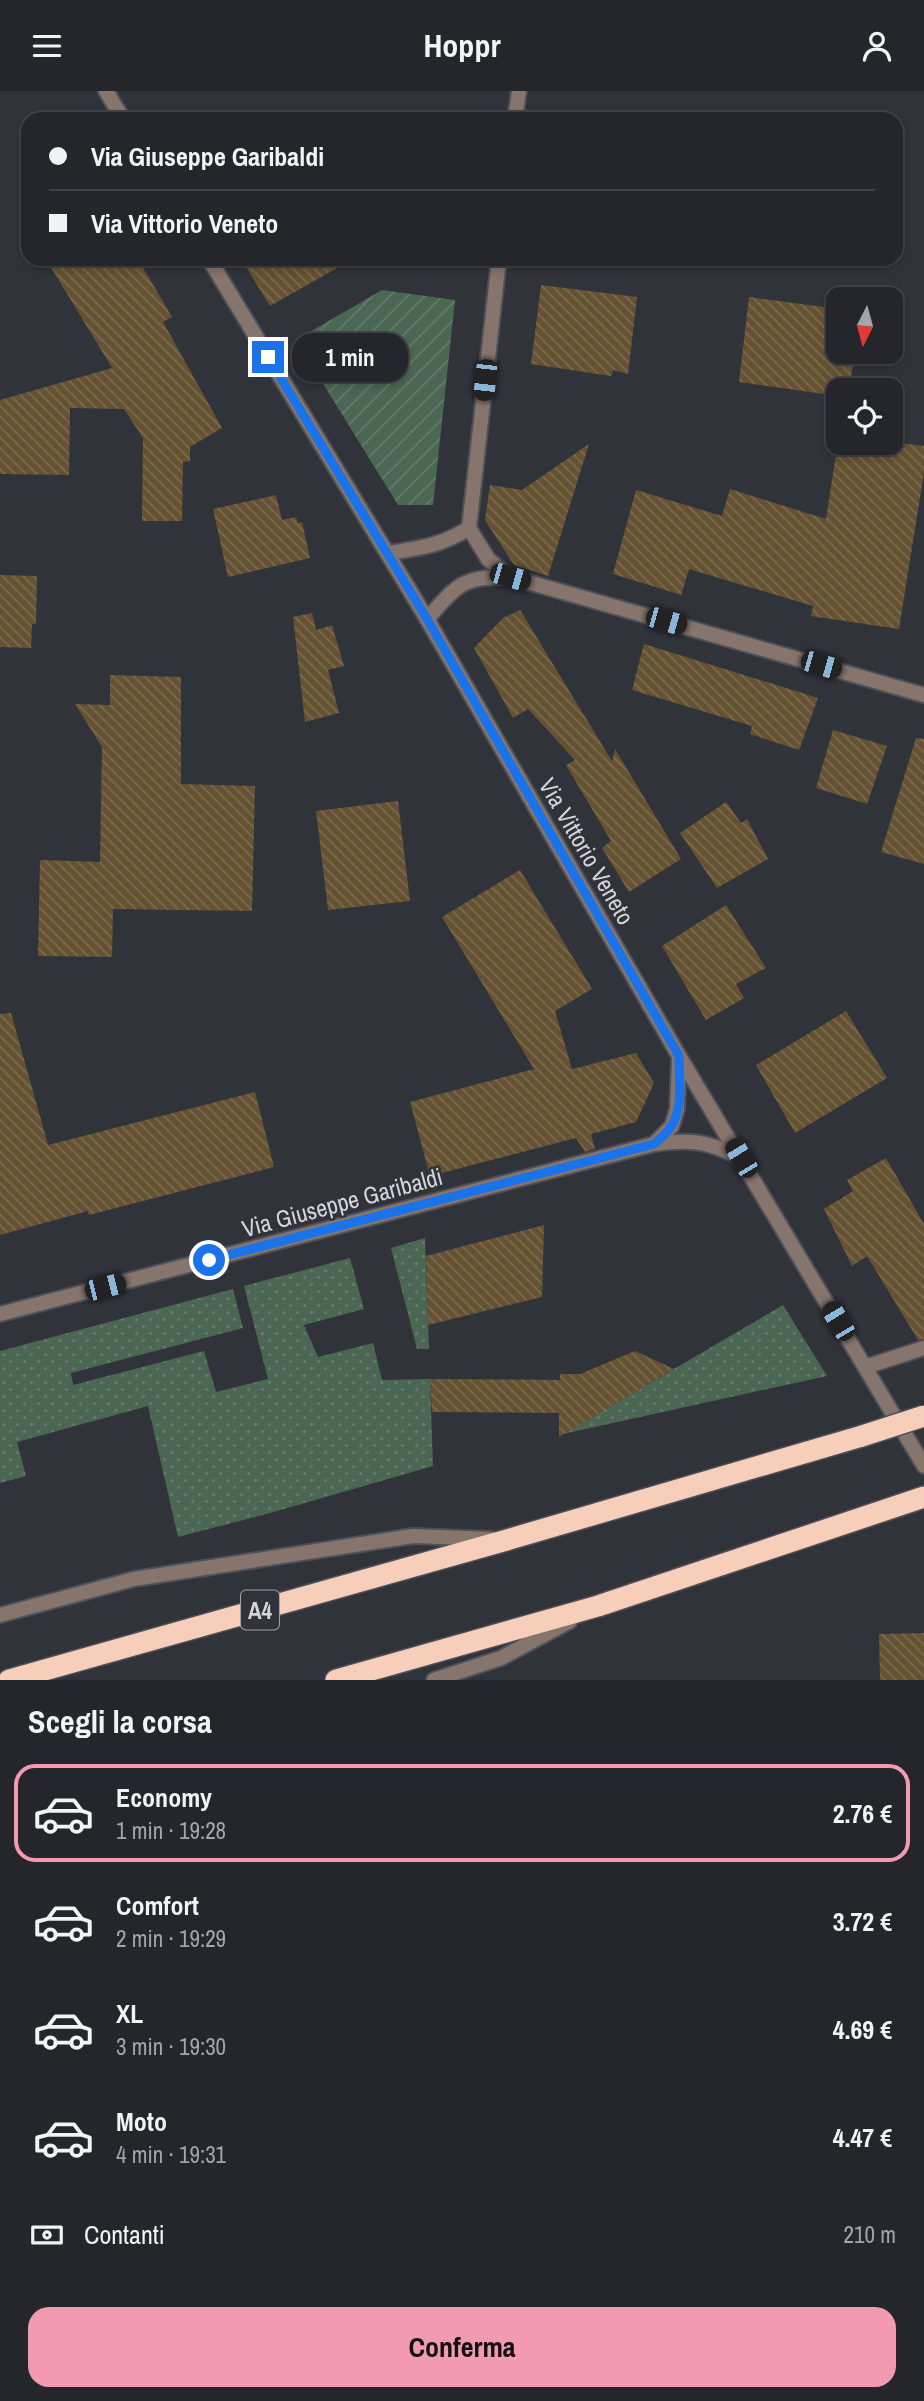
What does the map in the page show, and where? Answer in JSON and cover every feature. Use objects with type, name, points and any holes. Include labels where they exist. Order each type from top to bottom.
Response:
[{"type":"highway","name":"A4","points":[[9,1680],[510,1539],[924,1416]]},
{"type":"highway","points":[[336,1680],[598,1606],[924,1497]]},
{"type":"street","points":[[106,91],[119,112]]},
{"type":"street","points":[[516,112],[519,91]]},
{"type":"street","name":"Via Vittorio Veneto","points":[[213,266],[427,619],[679,1056],[924,1466]]},
{"type":"street","points":[[498,266],[469,528],[488,559],[510,577]]},
{"type":"street","points":[[388,554],[449,541],[469,528]]},
{"type":"street","points":[[427,619],[462,582],[479,577],[510,577],[924,695]]},
{"type":"street","points":[[654,1144],[672,1126],[677,1109],[679,1056]]},
{"type":"street","name":"Via Giuseppe Garibaldi","points":[[0,1314],[654,1144],[682,1140],[701,1142],[741,1158]]},
{"type":"street","points":[[865,1367],[924,1348]]},
{"type":"street","points":[[0,1615],[134,1579],[413,1536],[510,1539]]},
{"type":"street","points":[[433,1680],[501,1658],[598,1606]]},
{"type":"green space","points":[[382,290],[455,300],[433,505],[398,505],[296,340]]},
{"type":"green space","points":[[425,1238],[429,1349],[417,1349],[391,1248]]},
{"type":"green space","points":[[350,1258],[364,1309],[304,1325],[318,1357],[373,1343],[382,1380],[430,1379],[433,1466],[178,1537],[148,1406],[17,1442],[26,1476],[0,1483],[0,1351],[233,1289],[243,1328],[71,1373],[73,1385],[204,1351],[216,1392],[268,1379],[244,1286]]},
{"type":"green space","points":[[783,1305],[827,1376],[563,1434]]},
{"type":"building","points":[[50,266],[142,266],[172,317],[163,322],[222,428],[190,447],[190,461],[183,462],[182,521],[142,521],[143,438],[124,409],[70,408],[69,475],[0,474],[0,400],[112,368]]},
{"type":"building","points":[[245,266],[341,266],[270,306]]},
{"type":"building","points":[[541,285],[637,297],[628,374],[613,370],[611,376],[531,364]]},
{"type":"building","points":[[749,297],[826,307],[826,364],[853,364],[851,378],[826,378],[826,394],[739,382]]},
{"type":"building","points":[[903,443],[924,446],[924,472],[899,629],[811,616],[813,606],[689,569],[681,595],[613,574],[636,490],[722,516],[730,489],[826,519],[836,455],[903,455]]},
{"type":"building","points":[[589,444],[548,576],[514,565],[485,520],[490,485],[522,490]]},
{"type":"building","points":[[276,495],[282,520],[296,517],[298,523],[302,522],[310,558],[228,577],[213,509]]},
{"type":"building","points":[[0,575],[37,576],[36,624],[32,624],[31,648],[0,647]]},
{"type":"building","points":[[520,610],[612,761],[615,749],[681,859],[629,892],[602,848],[611,841],[566,765],[575,760],[528,709],[513,718],[474,648],[503,618]]},
{"type":"building","points":[[312,613],[316,630],[332,625],[344,666],[328,670],[339,713],[305,722],[293,617]]},
{"type":"building","points":[[644,644],[818,698],[799,750],[750,734],[752,726],[632,690]]},
{"type":"building","points":[[110,675],[181,677],[181,784],[255,786],[252,911],[113,909],[112,957],[38,956],[40,860],[100,862],[102,747],[75,704],[110,705]]},
{"type":"building","points":[[833,730],[887,746],[867,804],[816,788]]},
{"type":"building","points":[[916,738],[924,739],[924,864],[881,852]]},
{"type":"building","points":[[398,801],[410,901],[328,910],[316,811]]},
{"type":"building","points":[[726,802],[741,823],[747,819],[768,859],[717,888],[680,833]]},
{"type":"building","points":[[520,870],[592,989],[555,1011],[572,1069],[636,1053],[654,1083],[636,1122],[591,1134],[595,1149],[585,1152],[576,1138],[430,1176],[410,1102],[534,1069],[442,917]]},
{"type":"building","points":[[726,905],[766,968],[736,984],[744,998],[706,1020],[662,946]]},
{"type":"building","points":[[846,1011],[887,1078],[795,1133],[756,1065]]},
{"type":"building","points":[[11,1013],[48,1145],[255,1092],[274,1167],[0,1235],[0,1014]]},
{"type":"building","points":[[886,1158],[924,1224],[924,1339],[918,1340],[867,1256],[852,1266],[824,1209],[853,1191],[847,1180]]},
{"type":"building","points":[[544,1225],[542,1297],[428,1325],[426,1256]]},
{"type":"building","points":[[635,1351],[674,1369],[559,1437],[559,1413],[432,1412],[430,1379],[560,1380],[560,1374],[580,1374]]},
{"type":"building","points":[[924,1633],[924,1680],[880,1680],[879,1634]]},
{"type":"route","points":[[209,1260],[654,1144],[672,1126],[680,1085],[679,1056],[427,619],[268,357]]}]
